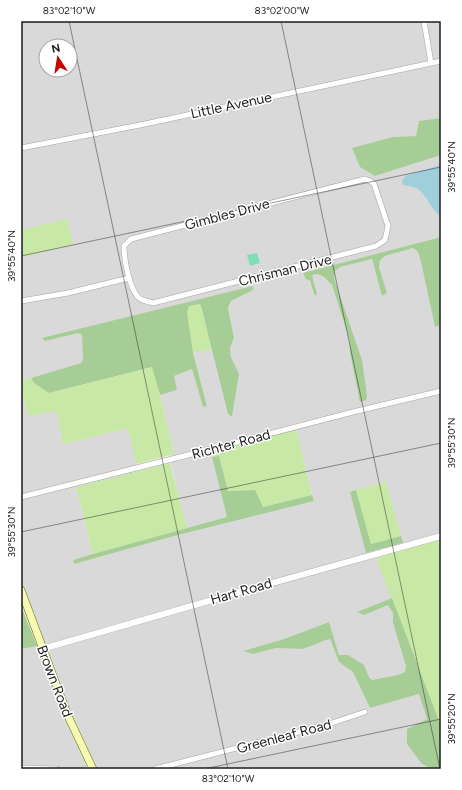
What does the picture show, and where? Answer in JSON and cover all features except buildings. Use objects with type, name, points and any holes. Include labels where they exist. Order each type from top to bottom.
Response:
[{"type":"main road","name":"Brown Road","points":[[21,590],[68,716],[93,769]]},
{"type":"street","points":[[424,21],[431,63]]},
{"type":"street","name":"Little Avenue","points":[[21,148],[140,125],[441,61]]},
{"type":"street","name":"Chrisman Drive","points":[[129,278],[137,297],[142,300],[152,302],[376,246],[385,240],[388,226],[374,184],[365,179]]},
{"type":"street","name":"Gimbles Drive","points":[[129,278],[124,257],[124,246],[131,239],[365,179]]},
{"type":"street","points":[[21,301],[68,293],[129,278]]},
{"type":"street","name":"Richter Road","points":[[21,497],[441,390]]},
{"type":"street","name":"Hart Road","points":[[42,648],[441,536]]},
{"type":"street","name":"Greenleaf Road","points":[[155,769],[326,725],[365,712]]},
{"type":"street","points":[[21,768],[57,769]]},
{"type":"street","points":[[84,769],[93,769]]},
{"type":"shaded area","points":[[21,21],[426,21],[427,24],[441,21],[441,118],[419,121],[416,136],[413,137],[375,176],[441,155],[441,237],[304,273],[317,294],[312,275],[318,274],[324,277],[332,285],[349,338],[350,353],[362,360],[334,278],[334,271],[340,267],[372,259],[382,296],[387,293],[379,267],[380,260],[385,256],[413,248],[418,251],[435,327],[439,326],[441,314],[441,539],[404,550],[386,482],[350,492],[367,553],[374,551],[392,598],[358,612],[364,615],[388,604],[393,613],[393,623],[406,666],[405,672],[398,675],[373,680],[369,677],[364,665],[339,655],[329,622],[284,639],[243,651],[253,654],[276,648],[303,649],[330,639],[339,661],[353,672],[370,708],[419,694],[427,719],[408,729],[422,764],[432,769],[21,769],[21,649],[37,645],[21,604],[21,388],[28,416],[56,411],[63,444],[128,428],[138,471],[76,487],[93,554],[73,560],[74,564],[174,536],[314,501],[296,430],[211,451],[227,517],[187,528],[169,456],[174,454],[160,395],[177,390],[174,376],[192,369],[203,407],[207,406],[193,353],[212,349],[228,414],[232,417],[239,374],[231,357],[230,348],[234,338],[228,308],[231,301],[253,290],[253,286],[46,341],[78,333],[82,335],[83,360],[81,363],[21,381],[21,249],[23,256],[67,219],[21,230]]},
{"type":"green space","points":[[441,118],[441,155],[375,176],[360,167],[352,148],[393,137],[416,136],[419,121]]},
{"type":"green space","points":[[67,219],[73,244],[23,257],[21,249],[21,230]]},
{"type":"green space","points":[[441,237],[441,314],[439,326],[435,327],[421,262],[418,252],[413,248],[385,256],[380,260],[379,267],[387,293],[382,296],[372,259],[340,267],[335,271],[334,278],[362,360],[367,396],[366,400],[360,402],[350,353],[349,338],[332,285],[324,277],[318,274],[312,275],[317,294],[315,296],[310,281],[306,279],[303,273]]},
{"type":"green space","points":[[257,253],[260,263],[250,266],[247,255]]},
{"type":"green space","points":[[253,286],[253,290],[231,301],[228,308],[234,338],[230,348],[231,357],[239,374],[232,417],[228,414],[200,304],[189,306],[187,312],[193,353],[207,406],[203,407],[192,369],[174,376],[177,390],[160,395],[152,367],[49,393],[34,383],[31,378],[81,363],[83,360],[82,335],[78,333],[45,341],[42,338]]},
{"type":"green space","points":[[200,304],[212,349],[193,353],[187,312],[189,306]]},
{"type":"green space","points":[[153,367],[174,454],[136,464],[128,428],[63,444],[56,411],[28,416],[21,388],[21,381],[31,378],[34,383],[50,393]]},
{"type":"green space","points":[[296,429],[312,495],[263,507],[254,490],[228,491],[219,456],[212,457],[211,451]]},
{"type":"green space","points":[[219,456],[228,491],[255,490],[263,507],[312,495],[314,501],[174,536],[74,564],[73,560],[227,517],[212,457]]},
{"type":"green space","points":[[170,463],[187,528],[93,554],[76,487]]},
{"type":"green space","points":[[386,482],[401,536],[371,544],[356,490]]},
{"type":"green space","points":[[356,490],[371,544],[401,536],[403,543],[366,553],[350,492]]},
{"type":"green space","points":[[441,539],[441,726],[376,558]]},
{"type":"green space","points":[[392,598],[441,726],[441,769],[432,769],[422,764],[407,744],[407,729],[427,719],[419,694],[370,708],[353,672],[339,662],[330,639],[303,649],[276,648],[253,654],[243,651],[284,639],[329,622],[339,655],[348,655],[364,665],[369,677],[372,680],[398,675],[405,672],[406,666],[393,623],[393,613],[388,605],[364,615],[357,612]]},
{"type":"green space","points":[[21,611],[23,611],[37,646],[21,649]]},
{"type":"water","points":[[441,165],[441,217],[418,189],[402,184],[403,179],[407,175]]}]
